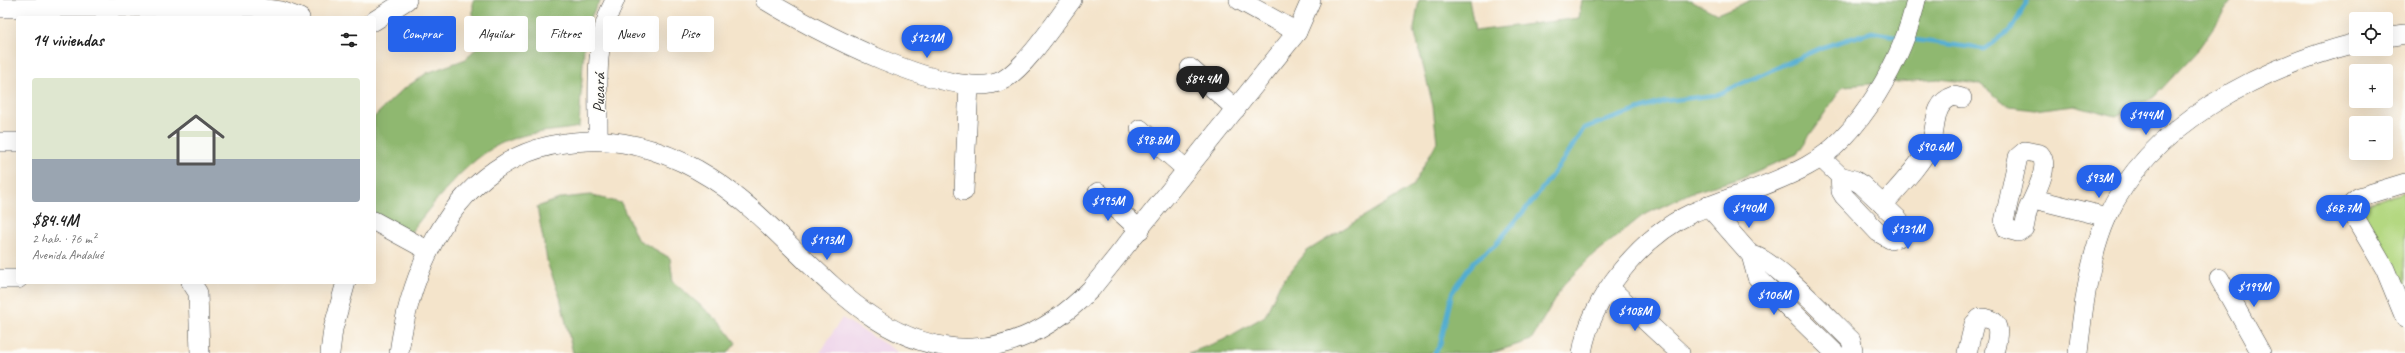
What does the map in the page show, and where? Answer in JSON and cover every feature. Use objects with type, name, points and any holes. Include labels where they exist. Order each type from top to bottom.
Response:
[{"type":"street","points":[[376,20],[407,0]]},
{"type":"street","name":"Pucará","points":[[598,140],[601,40],[606,20],[615,0]]},
{"type":"street","points":[[765,0],[873,56],[924,75],[969,85],[991,85],[1009,76],[1021,64],[1072,0]]},
{"type":"street","points":[[1239,0],[1296,32]]},
{"type":"street","points":[[399,353],[413,291],[429,251],[461,202],[484,178],[502,164],[523,153],[569,141],[598,140],[636,145],[650,149],[674,158],[713,179],[742,202],[818,273],[863,310],[892,329],[913,339],[940,347],[968,349],[998,345],[1017,340],[1050,323],[1067,311],[1092,289],[1296,32],[1311,0]]},
{"type":"street","points":[[1582,353],[1593,318],[1610,288],[1631,260],[1654,237],[1679,219],[1708,206],[1796,172],[1821,158],[1847,134],[1858,120],[1897,60],[1916,0]]},
{"type":"street","points":[[0,8],[252,7],[276,10],[294,16]]},
{"type":"street","points":[[2393,36],[2405,34]]},
{"type":"street","points":[[2078,353],[2092,267],[2108,217],[2120,194],[2146,159],[2169,135],[2200,112],[2274,73],[2349,46]]},
{"type":"street","points":[[1190,68],[1236,109]]},
{"type":"street","points":[[964,191],[969,85]]},
{"type":"street","points":[[1883,205],[1926,154],[1933,136],[1938,111],[1944,102],[1954,96],[1962,98]]},
{"type":"street","points":[[1140,129],[1187,170]]},
{"type":"street","points":[[0,142],[16,142]]},
{"type":"street","points":[[1821,158],[1840,176],[1854,180],[1883,205],[1901,224],[1902,234],[1894,239],[1885,237],[1878,232],[1844,196],[1841,190],[1840,176]]},
{"type":"street","points":[[2405,183],[2358,196],[2353,202],[2352,208],[2356,222],[2385,269],[2405,318]]},
{"type":"street","points":[[1098,192],[1140,230]]},
{"type":"street","points":[[2034,199],[2108,217]]},
{"type":"street","points":[[1708,206],[1751,255],[1757,277],[1835,353]]},
{"type":"street","points":[[376,222],[429,251]]},
{"type":"street","points":[[1751,255],[1756,255],[1773,266],[1852,340],[1853,350],[1850,353]]},
{"type":"street","points":[[0,279],[16,278]]},
{"type":"street","points":[[2219,278],[2252,334],[2261,353]]},
{"type":"street","points":[[192,284],[198,293],[200,353]]},
{"type":"street","points":[[330,353],[333,329],[345,284]]},
{"type":"street","points":[[1610,288],[1680,353]]},
{"type":"street","points":[[1968,353],[1974,324],[1980,318],[1994,322],[1998,327],[1999,333],[1994,353]]},
{"type":"street","points":[[2246,353],[2252,334]]},
{"type":"shaded area","points":[[842,318],[900,353],[820,353]]},
{"type":"green space","points":[[473,0],[602,0],[597,5],[592,16],[536,16],[536,52],[584,52],[579,127],[539,132],[499,144],[470,165],[456,178],[410,233],[376,214],[376,115],[402,90],[427,73],[466,59],[472,52],[528,52],[528,16],[474,16]]},
{"type":"green space","points":[[1419,0],[1469,0],[1475,31],[1579,18],[1582,0],[1690,0],[1717,14],[1751,0],[2232,0],[2197,51],[2154,97],[2116,116],[2074,105],[2034,110],[2010,107],[1980,84],[1939,79],[1843,86],[1797,154],[1738,179],[1690,193],[1642,216],[1591,257],[1563,285],[1531,340],[1492,353],[1189,353],[1223,340],[1265,316],[1280,284],[1307,251],[1412,187],[1437,142],[1433,106],[1414,29]]},
{"type":"green space","points":[[2405,192],[2405,296],[2362,216],[2365,205]]},
{"type":"green space","points":[[590,195],[621,203],[637,239],[670,258],[673,282],[721,323],[736,343],[728,353],[573,353],[560,297],[548,265],[537,207],[562,198]]},
{"type":"waterway","points":[[1908,39],[1984,49],[2011,30],[2028,0]]},
{"type":"waterway","points":[[1435,353],[1440,345],[1452,293],[1473,262],[1495,245],[1535,198],[1569,152],[1584,128],[1665,101],[1716,95],[1823,47],[1872,32],[1901,37]]}]
